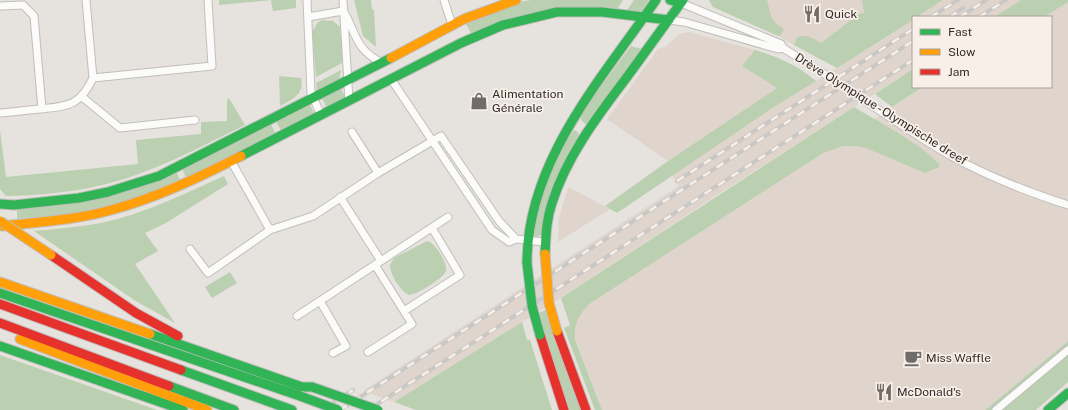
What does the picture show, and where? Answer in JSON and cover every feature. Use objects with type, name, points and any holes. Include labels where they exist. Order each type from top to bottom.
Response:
[{"type":"main road","points":[[0,204],[14,205],[79,198],[136,184],[177,167],[313,99],[452,25],[478,13],[516,0]]},
{"type":"main road","points":[[564,410],[532,306],[527,263],[529,227],[539,188],[554,152],[571,122],[656,0]]},
{"type":"main road","points":[[586,410],[557,331],[549,303],[544,242],[553,200],[567,168],[587,133],[682,2],[670,0]]},
{"type":"main road","points":[[0,226],[85,216],[112,210],[179,186],[321,116],[482,33],[503,26],[557,12],[602,12],[669,20]]},
{"type":"main road","points":[[0,221],[103,292],[168,332],[305,382],[312,387],[378,410]]},
{"type":"main road","points":[[0,282],[302,387],[312,387]]},
{"type":"main road","points":[[0,293],[338,410]]},
{"type":"main road","points":[[0,304],[288,409]]},
{"type":"main road","points":[[0,322],[234,410]]},
{"type":"main road","points":[[0,331],[207,410]]},
{"type":"main road","points":[[0,346],[183,410]]},
{"type":"main road","points":[[1048,410],[1068,393]]},
{"type":"street","points":[[0,113],[63,107],[74,102],[89,87],[93,78],[86,0]]},
{"type":"street","points":[[93,78],[212,66],[208,0]]},
{"type":"street","points":[[307,0],[311,93],[321,116]]},
{"type":"street","points":[[343,0],[349,101]]},
{"type":"street","points":[[444,0],[452,25]]},
{"type":"street","name":"Drève Olympique - Olympische dreef","points":[[682,2],[763,35],[781,44],[783,48],[936,147],[972,167],[1027,191],[1068,205]]},
{"type":"street","points":[[0,6],[23,5],[34,16],[42,109]]},
{"type":"street","points":[[308,17],[343,12]]},
{"type":"street","points":[[343,12],[357,42],[374,59],[382,63]]},
{"type":"street","name":"Drève Olympique - Olympische dreef","points":[[669,20],[688,23],[778,50],[783,48]]},
{"type":"street","points":[[391,79],[492,230],[509,242],[516,239],[544,242]]},
{"type":"street","points":[[81,96],[120,128],[195,120]]},
{"type":"street","points":[[352,132],[378,173]]},
{"type":"street","points":[[190,249],[208,273],[270,230],[313,216],[378,173],[441,136],[499,221],[516,239]]},
{"type":"street","points":[[231,161],[270,230]]},
{"type":"street","points":[[340,197],[412,324],[368,352]]},
{"type":"street","points":[[297,316],[448,217]]},
{"type":"street","points":[[404,311],[460,275],[432,228]]},
{"type":"street","points":[[320,301],[346,346],[333,353]]},
{"type":"street","points":[[996,410],[1068,350]]},
{"type":"shaded area","points":[[709,0],[905,0],[821,60],[769,31],[713,7]]},
{"type":"shaded area","points":[[943,0],[1021,0],[996,16],[919,16]]},
{"type":"shaded area","points":[[1068,2],[1068,341],[985,410],[602,410],[563,304],[874,119],[921,88],[1052,88],[1052,16],[1046,16]]},
{"type":"shaded area","points":[[912,21],[912,70],[573,290],[394,402],[363,391],[679,186],[672,175],[774,107]]},
{"type":"shaded area","points":[[689,32],[755,50],[743,66],[777,88],[668,161],[607,119],[658,49],[667,46],[679,34]]},
{"type":"shaded area","points":[[568,187],[610,209],[558,242],[559,218]]},
{"type":"green space","points":[[219,0],[271,0],[219,5]]},
{"type":"green space","points":[[271,0],[296,0],[296,8],[273,11]]},
{"type":"green space","points":[[354,0],[371,0],[372,9],[374,10],[376,47],[363,36]]},
{"type":"green space","points":[[531,0],[623,0],[617,9],[591,8],[472,35],[465,22],[519,2]]},
{"type":"green space","points":[[634,0],[649,0],[642,12],[627,10]]},
{"type":"green space","points":[[709,0],[767,0],[770,14],[776,23],[784,29],[781,35],[778,36],[713,7]]},
{"type":"green space","points":[[862,0],[943,0],[919,16],[912,16],[912,21],[837,68],[794,45],[797,37],[801,36],[809,37],[821,43],[859,14],[864,13]]},
{"type":"green space","points":[[1021,0],[1068,0],[1068,2],[1046,16],[996,16]]},
{"type":"green space","points":[[322,20],[333,21],[340,27],[343,60],[342,63],[316,77],[312,32],[318,22]]},
{"type":"green space","points":[[631,46],[642,49],[591,121],[586,124],[581,120],[581,113]]},
{"type":"green space","points":[[755,50],[787,62],[802,70],[816,81],[774,107],[617,213],[605,206],[668,161],[777,88],[742,66]]},
{"type":"green space","points":[[341,70],[339,79],[317,90],[316,83]]},
{"type":"green space","points":[[912,70],[912,88],[921,88],[892,107],[875,94]]},
{"type":"green space","points":[[279,76],[301,78],[302,84],[299,92],[293,99],[280,106]]},
{"type":"green space","points":[[341,89],[346,98],[327,108],[322,98]]},
{"type":"green space","points":[[229,98],[245,125],[152,169],[107,184],[74,191],[6,196],[0,189],[0,130],[6,177],[138,164],[136,140],[201,134],[201,122],[227,121],[227,100]]},
{"type":"green space","points":[[310,105],[314,113],[282,132],[275,120]]},
{"type":"green space","points":[[854,107],[922,149],[939,164],[939,167],[925,173],[866,148],[857,146],[843,146],[823,153],[589,304],[582,312],[576,324],[575,339],[602,410],[595,410],[564,328],[570,325],[561,298]]},
{"type":"green space","points":[[271,124],[276,135],[187,180],[182,168]]},
{"type":"green space","points":[[574,130],[578,132],[579,139],[543,234],[536,237],[533,234],[540,198],[556,157]]},
{"type":"green space","points":[[176,171],[181,182],[157,192],[87,213],[17,219],[17,208]]},
{"type":"green space","points":[[224,176],[228,184],[166,223],[145,233],[158,251],[135,264],[175,323],[134,300],[34,231],[84,226],[117,219],[163,203]]},
{"type":"green space","points":[[427,241],[434,245],[437,249],[445,264],[446,271],[440,278],[429,286],[409,295],[402,290],[396,282],[390,269],[390,265],[394,258]]},
{"type":"green space","points":[[230,272],[237,283],[212,298],[205,287]]},
{"type":"green space","points":[[548,309],[583,410],[567,410],[537,314]]},
{"type":"green space","points":[[522,322],[527,340],[530,340],[552,410],[416,410],[394,402]]},
{"type":"green space","points":[[1068,341],[1068,382],[1036,410],[985,410]]},
{"type":"green space","points":[[0,355],[157,410],[0,410]]},
{"type":"railway","points":[[933,16],[958,0]]},
{"type":"railway","points":[[962,16],[986,0]]},
{"type":"railway","points":[[981,16],[1006,0]]},
{"type":"railway","points":[[951,16],[963,8]]},
{"type":"railway","points":[[677,181],[912,30]]},
{"type":"railway","points":[[340,410],[912,42]]},
{"type":"railway","points":[[368,410],[912,61]]},
{"type":"railway","points":[[322,410],[353,390]]},
{"type":"traffic: fast","points":[[527,263],[530,226],[539,190],[553,156],[591,91],[656,0]]},
{"type":"traffic: fast","points":[[670,0],[681,3]]},
{"type":"traffic: fast","points":[[545,254],[550,209],[565,170],[603,109],[683,0]]},
{"type":"traffic: fast","points":[[241,156],[461,43],[503,25],[557,12],[602,12],[669,20]]},
{"type":"traffic: fast","points":[[0,204],[14,205],[79,198],[108,192],[159,176],[391,58]]},
{"type":"traffic: fast","points":[[527,263],[532,306],[540,335]]},
{"type":"traffic: fast","points":[[0,293],[300,396]]},
{"type":"traffic: fast","points":[[150,334],[302,387],[312,387]]},
{"type":"traffic: fast","points":[[0,346],[183,410]]},
{"type":"traffic: fast","points":[[181,370],[292,410]]},
{"type":"traffic: fast","points":[[169,386],[234,410]]},
{"type":"traffic: fast","points":[[312,387],[378,410]]},
{"type":"traffic: fast","points":[[1048,410],[1068,393]]},
{"type":"traffic: fast","points":[[300,396],[338,410]]},
{"type":"traffic: slow","points":[[391,58],[464,19],[516,0]]},
{"type":"traffic: slow","points":[[2,226],[84,216],[128,205],[178,186],[241,156]]},
{"type":"traffic: slow","points":[[0,221],[51,255]]},
{"type":"traffic: slow","points":[[545,254],[549,303],[557,331]]},
{"type":"traffic: slow","points":[[0,282],[150,334]]},
{"type":"traffic: slow","points":[[20,339],[207,410]]},
{"type":"traffic: jam","points":[[51,255],[136,313],[178,336]]},
{"type":"traffic: jam","points":[[0,304],[181,370]]},
{"type":"traffic: jam","points":[[0,323],[169,386]]},
{"type":"traffic: jam","points":[[557,331],[586,410]]},
{"type":"traffic: jam","points":[[540,335],[564,410]]},
{"type":"place","name":"Quick","points":[[812,14]]},
{"type":"place","name":"Alimentation Générale","points":[[479,101]]},
{"type":"place","name":"Miss Waffle","points":[[913,358]]},
{"type":"place","name":"McDonald's","points":[[884,392]]}]
